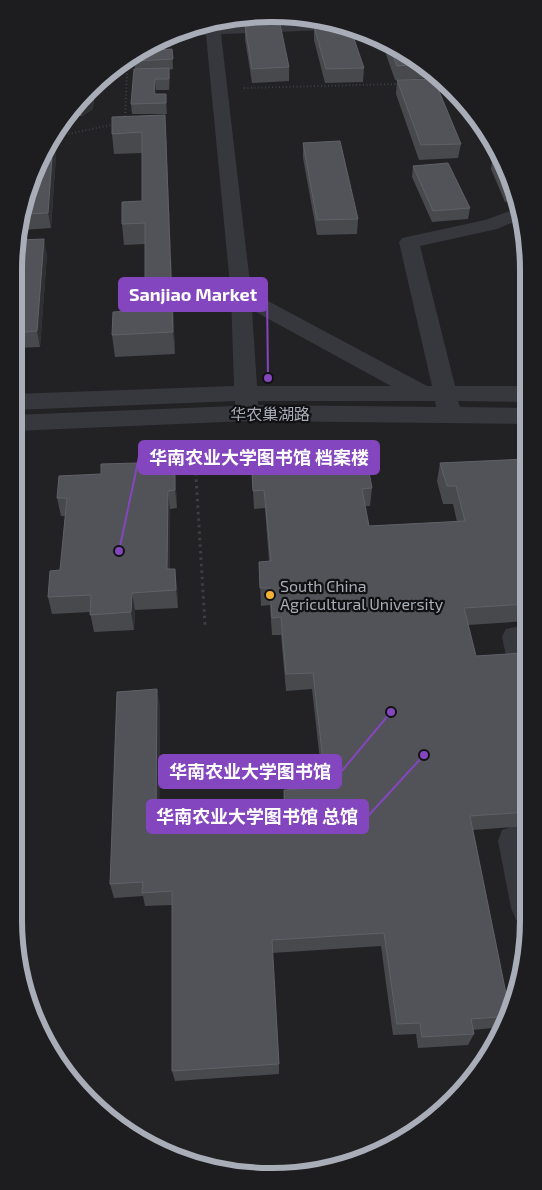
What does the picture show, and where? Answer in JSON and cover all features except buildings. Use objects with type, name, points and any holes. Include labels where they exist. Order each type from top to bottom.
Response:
[{"type":"street","points":[[215,29],[308,26]]},
{"type":"street","points":[[213,29],[241,295],[247,403]]},
{"type":"street","points":[[439,401],[409,242],[490,225],[513,215]]},
{"type":"street","points":[[241,295],[439,401]]},
{"type":"street","name":"华农巢湖路","points":[[22,402],[247,403],[439,401],[520,394]]},
{"type":"street","name":"华农巢湖路","points":[[22,422],[247,403],[439,401],[520,415]]},
{"type":"street","points":[[520,637],[516,637],[520,652]]},
{"type":"street","points":[[520,841],[514,841],[520,870]]},
{"type":"path","points":[[125,123],[128,72]]},
{"type":"path","points":[[424,83],[434,83]]},
{"type":"path","points":[[243,88],[405,84]]},
{"type":"path","points":[[63,135],[116,124]]},
{"type":"path","points":[[195,460],[205,625]]},
{"type":"shaded area","name":"South China Agricultural University","points":[[271,22],[319,27],[366,41],[409,64],[435,84],[458,107],[478,133],[494,161],[501,176],[515,223],[520,271],[520,919],[515,967],[501,1014],[478,1057],[447,1095],[409,1126],[381,1142],[366,1149],[319,1163],[271,1168],[223,1163],[176,1149],[133,1126],[107,1106],[84,1083],[64,1057],[41,1014],[27,967],[23,935],[22,271],[27,223],[41,176],[64,133],[95,95],[133,64],[176,41],[223,27]]},
{"type":"place","name":"Sanjiao Market","points":[[268,378]]},
{"type":"place","name":"华南农业大学图书馆 档案楼","points":[[119,551]]},
{"type":"place","name":"South China Agricultural University","points":[[270,595]]},
{"type":"place","name":"华南农业大学图书馆","points":[[391,712]]},
{"type":"place","name":"华南农业大学图书馆 总馆","points":[[424,755]]}]
